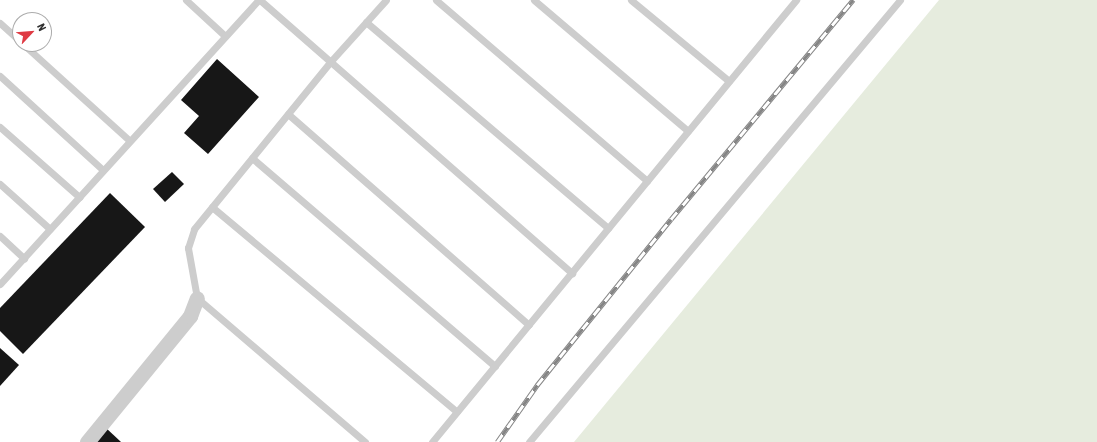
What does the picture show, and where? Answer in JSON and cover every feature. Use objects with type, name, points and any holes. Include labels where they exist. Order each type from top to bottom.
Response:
[{"type":"street","points":[[87,442],[190,316],[198,298]]},
{"type":"lane","points":[[186,0],[225,36]]},
{"type":"lane","points":[[0,284],[259,0],[572,273]]},
{"type":"lane","points":[[365,442],[198,298],[188,248],[194,229],[331,62],[386,0]]},
{"type":"lane","points":[[436,0],[647,181]]},
{"type":"lane","points":[[534,0],[688,131]]},
{"type":"lane","points":[[631,0],[730,81]]},
{"type":"lane","points":[[432,442],[796,0]]},
{"type":"lane","points":[[529,442],[900,0]]},
{"type":"lane","points":[[366,22],[608,228]]},
{"type":"lane","points":[[0,23],[12,34]]},
{"type":"lane","points":[[32,52],[130,141]]},
{"type":"lane","points":[[0,76],[103,170]]},
{"type":"lane","points":[[288,114],[529,325]]},
{"type":"lane","points":[[0,127],[79,197]]},
{"type":"lane","points":[[252,158],[495,366]]},
{"type":"lane","points":[[0,184],[50,229]]},
{"type":"lane","points":[[212,207],[457,412]]},
{"type":"lane","points":[[0,236],[24,258]]},
{"type":"shaded area","points":[[939,0],[1097,0],[1097,442],[574,442]]},
{"type":"building","points":[[217,59],[259,97],[208,154],[184,133],[199,116],[181,100]]},
{"type":"building","points":[[172,172],[184,184],[165,202],[153,189]]},
{"type":"building","points":[[110,193],[145,227],[23,354],[0,331],[0,308]]},
{"type":"building","points":[[0,348],[19,365],[0,386]]},
{"type":"building","points":[[105,427],[121,442],[91,442]]},
{"type":"railway","points":[[497,442],[537,385],[671,219],[853,0]]}]
